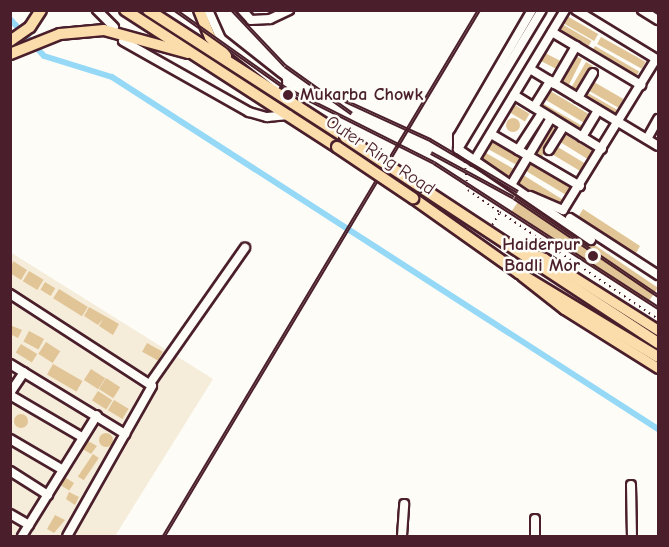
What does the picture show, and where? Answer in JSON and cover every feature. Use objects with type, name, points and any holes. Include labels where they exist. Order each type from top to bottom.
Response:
[{"type":"highway","points":[[10,41],[30,27],[41,10]]},
{"type":"highway","name":"Outer Ring Road","points":[[124,10],[337,147],[519,273],[658,357]]},
{"type":"highway","points":[[199,10],[210,37],[236,68]]},
{"type":"highway","name":"Outer Ring Road","points":[[152,13],[658,343]]},
{"type":"highway","points":[[10,54],[60,34],[109,28],[189,53]]},
{"type":"main road","name":"Outer Ring Road","points":[[507,243],[544,258],[658,330]]},
{"type":"main road","name":"Outer Ring Road","points":[[519,273],[555,303],[658,368]]},
{"type":"street","points":[[97,10],[109,28]]},
{"type":"street","points":[[208,10],[221,39],[277,83],[273,90]]},
{"type":"street","points":[[242,10],[250,20],[270,19],[289,10]]},
{"type":"street","points":[[532,10],[460,143],[465,158],[591,240]]},
{"type":"street","points":[[460,143],[542,10]]},
{"type":"street","points":[[474,161],[565,10]]},
{"type":"street","points":[[460,143],[474,161],[558,211],[580,186],[657,59],[576,10]]},
{"type":"street","points":[[642,10],[658,20]]},
{"type":"street","points":[[552,32],[641,85]]},
{"type":"street","points":[[123,41],[249,112],[267,117],[289,116]]},
{"type":"street","points":[[534,107],[576,46]]},
{"type":"street","points":[[530,69],[658,146]]},
{"type":"street","points":[[578,98],[593,72]]},
{"type":"street","points":[[514,95],[602,149]]},
{"type":"street","points":[[582,137],[598,110]]},
{"type":"street","points":[[518,150],[542,113]]},
{"type":"street","points":[[511,185],[551,118]]},
{"type":"street","points":[[647,139],[658,119]]},
{"type":"street","points":[[549,150],[564,126]]},
{"type":"street","points":[[491,134],[580,186]]},
{"type":"street","points":[[570,218],[658,275]]},
{"type":"street","points":[[67,537],[124,434],[152,390],[151,382],[245,248]]},
{"type":"street","points":[[10,294],[151,382]]},
{"type":"street","points":[[10,364],[97,415],[124,434]]},
{"type":"street","points":[[24,372],[10,394],[82,437]]},
{"type":"street","points":[[22,537],[97,415]]},
{"type":"street","points":[[10,439],[63,470]]},
{"type":"street","points":[[10,471],[48,495]]},
{"type":"street","points":[[631,485],[632,537]]},
{"type":"street","points":[[402,537],[404,504]]},
{"type":"street","points":[[10,514],[29,525]]},
{"type":"street","points":[[535,519],[535,537]]},
{"type":"path","points":[[465,158],[468,190],[658,319]]},
{"type":"path","points":[[482,219],[491,226],[500,212]]},
{"type":"shaded area","points":[[10,252],[213,379],[115,536],[11,536]]},
{"type":"building","points":[[567,16],[598,34],[594,41],[563,23]]},
{"type":"building","points":[[562,24],[591,41],[587,49],[558,32]]},
{"type":"building","points":[[601,37],[646,62],[642,69],[597,44]]},
{"type":"building","points":[[595,46],[639,72],[635,79],[590,54]]},
{"type":"building","points":[[545,53],[561,61],[557,69],[541,61]]},
{"type":"building","points":[[574,55],[582,59],[567,88],[559,84]]},
{"type":"building","points":[[586,62],[593,66],[576,95],[570,91]]},
{"type":"building","points":[[594,82],[623,99],[618,108],[589,91]]},
{"type":"building","points":[[547,89],[592,116],[586,124],[542,98]]},
{"type":"building","points":[[588,93],[617,110],[613,117],[584,100]]},
{"type":"building","points":[[539,101],[585,128],[581,134],[535,108]]},
{"type":"building","points":[[515,105],[530,114],[525,121],[510,113]]},
{"type":"building","points":[[513,118],[518,120],[520,125],[518,130],[513,132],[508,130],[506,125],[508,120]]},
{"type":"building","points":[[539,120],[545,123],[530,153],[524,150]]},
{"type":"building","points":[[548,125],[556,129],[540,161],[532,157]]},
{"type":"building","points":[[563,133],[594,152],[589,160],[558,141]]},
{"type":"building","points":[[492,141],[523,158],[518,166],[488,149]]},
{"type":"building","points":[[556,146],[586,164],[581,172],[551,154]]},
{"type":"building","points":[[486,153],[515,170],[511,178],[482,161]]},
{"type":"building","points":[[527,161],[572,188],[567,195],[522,169]]},
{"type":"building","points":[[520,173],[564,201],[559,208],[515,181]]},
{"type":"building","name":"Haiderpur Badli Mor","points":[[522,196],[658,288],[647,303],[511,212]]},
{"type":"building","points":[[583,209],[640,246],[635,255],[614,242],[608,251],[595,242],[600,234],[577,219]]},
{"type":"building","points":[[13,261],[27,270],[21,280],[10,273]]},
{"type":"building","points":[[29,271],[44,280],[37,290],[23,281]]},
{"type":"building","points":[[45,282],[55,288],[51,296],[40,290]]},
{"type":"building","points":[[59,289],[88,307],[82,316],[53,298]]},
{"type":"building","points":[[89,307],[119,324],[113,335],[99,326],[103,319],[98,325],[84,316]]},
{"type":"building","points":[[10,325],[22,330],[18,338],[10,334]]},
{"type":"building","points":[[29,331],[44,339],[38,350],[23,342]]},
{"type":"building","points":[[46,342],[60,351],[53,363],[38,354]]},
{"type":"building","points":[[147,343],[163,352],[158,360],[142,352]]},
{"type":"building","points":[[21,344],[37,354],[32,363],[16,352]]},
{"type":"building","points":[[53,364],[82,381],[76,391],[47,374]]},
{"type":"building","points":[[91,369],[105,378],[98,389],[84,380]]},
{"type":"building","points":[[106,378],[120,387],[113,398],[99,389]]},
{"type":"building","points":[[98,391],[112,400],[106,409],[92,400]]},
{"type":"building","points":[[114,400],[129,409],[122,419],[108,410]]},
{"type":"building","points":[[21,414],[26,416],[28,421],[26,426],[21,428],[16,426],[14,421],[16,416]]},
{"type":"building","points":[[106,433],[111,435],[113,440],[111,445],[106,447],[101,445],[99,440],[101,435]]},
{"type":"building","points":[[86,440],[97,446],[91,454],[81,448]]},
{"type":"building","points":[[93,454],[99,458],[84,480],[78,476]]},
{"type":"building","points":[[63,476],[74,483],[69,491],[58,484]]},
{"type":"building","points":[[69,492],[79,497],[75,505],[66,499]]},
{"type":"building","points":[[55,515],[65,520],[54,533],[47,529]]},
{"type":"waterway","points":[[10,19],[44,56],[112,77],[658,429]]},
{"type":"railway","points":[[175,10],[285,88],[434,163],[658,308]]},
{"type":"railway","points":[[232,10],[285,66],[352,114]]},
{"type":"railway","points":[[164,536],[479,10]]},
{"type":"railway","points":[[345,101],[430,140],[518,192]]},
{"type":"railway","points":[[431,153],[514,198],[658,296]]},
{"type":"place","name":"Mukarba Chowk","points":[[288,95]]},
{"type":"place","name":"Haiderpur Badli Mor","points":[[593,256]]}]
